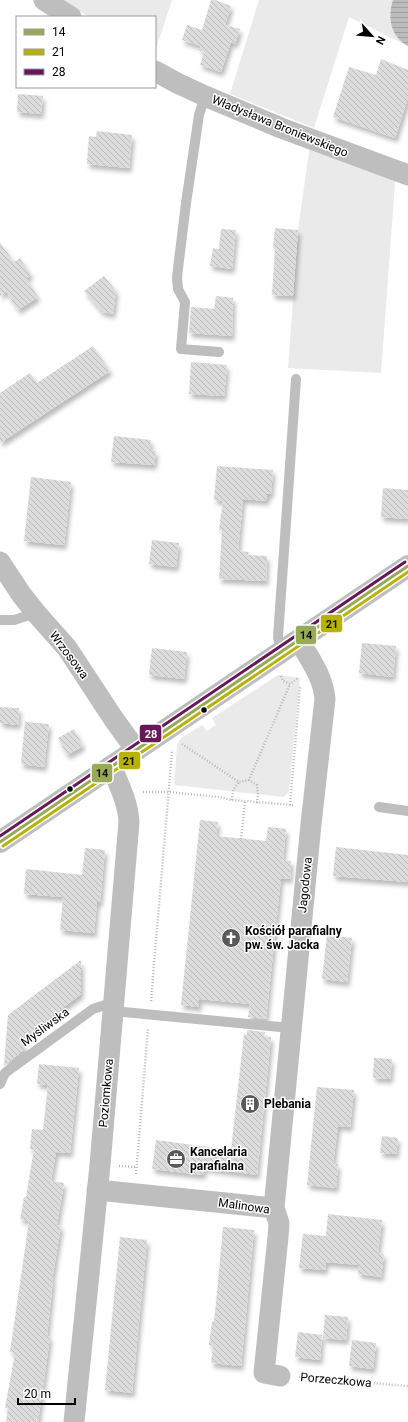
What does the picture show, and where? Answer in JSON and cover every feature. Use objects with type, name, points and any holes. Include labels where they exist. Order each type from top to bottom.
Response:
[{"type":"street","points":[[44,0],[69,16]]},
{"type":"street","name":"Władysława Broniewskiego","points":[[156,72],[205,96],[281,128],[408,175]]},
{"type":"street","name":"Wrzosowa","points":[[0,562],[21,594],[67,648],[136,750]]},
{"type":"street","points":[[0,842],[408,566]]},
{"type":"street","name":"Jagodowa","points":[[274,1208],[325,699],[324,687],[320,676],[299,640]]},
{"type":"street","name":"Poziomkowa","points":[[74,1422],[114,1006],[129,822],[128,811],[111,766]]},
{"type":"street","name":"Malinowa","points":[[97,1190],[274,1208],[278,1223],[278,1237],[272,1374]]},
{"type":"lane","points":[[205,96],[199,116],[177,277],[178,289],[185,302],[181,349],[219,352]]},
{"type":"lane","points":[[276,656],[296,380]]},
{"type":"lane","points":[[0,620],[14,620],[36,613]]},
{"type":"lane","points":[[379,807],[408,811]]},
{"type":"lane","points":[[114,1006],[150,1014],[292,1028]]},
{"type":"lane","name":"Myśliwska","points":[[0,1084],[5,1073],[93,1009],[114,1006]]},
{"type":"path","points":[[276,656],[282,670],[281,676],[283,681],[290,684]]},
{"type":"path","points":[[249,780],[290,684],[295,681],[301,673],[290,805]]},
{"type":"path","points":[[177,741],[239,782]]},
{"type":"path","points":[[134,1194],[172,744]]},
{"type":"path","points":[[232,800],[233,790],[239,782],[249,780],[257,786],[257,802]]},
{"type":"path","points":[[137,792],[168,792],[219,797],[232,800],[313,807]]},
{"type":"path","points":[[241,839],[245,801]]},
{"type":"path","name":"Porzeczkowa","points":[[272,1374],[408,1386]]},
{"type":"shaded area","points":[[62,0],[172,0],[156,49],[156,16],[87,16]]},
{"type":"shaded area","points":[[259,0],[408,0],[408,46],[349,17],[314,128],[230,94]]},
{"type":"shaded area","points":[[393,0],[408,0],[408,46],[398,38],[392,26],[390,14]]},
{"type":"shaded area","points":[[311,138],[396,170],[381,373],[288,368],[298,230]]},
{"type":"shaded area","points":[[278,675],[300,678],[289,791],[284,797],[174,785],[177,745],[181,738],[202,725],[207,731],[216,725],[212,718]]},
{"type":"building","points":[[211,0],[231,6],[225,25],[240,29],[235,44],[231,42],[221,72],[200,65],[204,52],[199,50],[201,46],[182,40],[187,25],[202,30]]},
{"type":"building","points":[[381,59],[408,70],[408,98],[395,138],[333,117],[349,67],[376,75]]},
{"type":"building","points":[[18,94],[43,96],[41,114],[17,112]]},
{"type":"building","points":[[97,131],[132,135],[129,168],[87,164],[89,136],[96,137]]},
{"type":"building","points":[[275,228],[298,230],[293,296],[272,295]]},
{"type":"building","points":[[221,229],[236,230],[232,269],[210,266],[213,248],[219,249]]},
{"type":"building","points":[[0,242],[14,262],[20,258],[31,275],[26,278],[38,297],[18,310],[6,291],[0,296]]},
{"type":"building","points":[[104,276],[116,291],[113,314],[102,312],[84,291]]},
{"type":"building","points":[[216,296],[233,298],[232,336],[189,333],[191,307],[214,309]]},
{"type":"building","points":[[93,346],[110,371],[0,443],[0,393],[30,373],[37,383]]},
{"type":"building","points":[[191,362],[227,365],[224,396],[189,394]]},
{"type":"building","points":[[114,436],[151,440],[150,450],[156,451],[154,465],[111,462]]},
{"type":"building","points":[[217,466],[273,470],[271,494],[267,494],[267,501],[243,499],[238,551],[249,552],[248,555],[267,556],[266,581],[219,579],[222,530],[219,530],[223,501],[214,500]]},
{"type":"building","points":[[31,477],[71,482],[64,545],[24,541]]},
{"type":"building","points":[[383,488],[408,490],[408,519],[381,517]]},
{"type":"building","points":[[152,540],[179,543],[176,567],[149,564]]},
{"type":"building","points":[[362,643],[396,646],[393,677],[359,673]]},
{"type":"building","points":[[152,648],[187,652],[184,679],[149,675]]},
{"type":"building","points":[[0,707],[19,708],[18,725],[0,723]]},
{"type":"building","points":[[25,722],[49,724],[44,767],[21,764]]},
{"type":"building","points":[[74,729],[83,746],[67,755],[58,738]]},
{"type":"building","name":"Kościół parafialny pw. św. Jacka","points":[[200,820],[218,822],[216,836],[266,841],[268,827],[286,829],[283,860],[291,861],[290,879],[281,878],[266,1019],[248,1017],[250,1004],[199,999],[199,1007],[181,1005]]},
{"type":"building","points":[[336,847],[408,855],[408,882],[333,876]]},
{"type":"building","points":[[85,848],[105,850],[100,902],[97,902],[94,933],[60,930],[63,897],[24,894],[26,869],[82,875]]},
{"type":"building","points":[[327,935],[352,938],[347,982],[322,979]]},
{"type":"building","points":[[81,960],[81,994],[20,1040],[26,1048],[4,1066],[8,1015]]},
{"type":"building","name":"Plebania","points":[[247,1030],[265,1032],[264,1037],[271,1037],[257,1175],[204,1168],[203,1175],[152,1169],[156,1140],[231,1150],[244,1034],[247,1035]]},
{"type":"building","points":[[374,1058],[392,1059],[390,1079],[373,1078]]},
{"type":"building","points":[[39,1064],[79,1068],[70,1153],[56,1152],[51,1181],[64,1183],[57,1225],[61,1226],[52,1280],[47,1336],[50,1337],[38,1422],[6,1422],[8,1408],[5,1408],[15,1353],[10,1352],[29,1221],[20,1219],[24,1197],[26,1197],[34,1149],[30,1149],[32,1129],[43,1130],[48,1085],[37,1084]]},
{"type":"building","points":[[317,1087],[354,1090],[350,1127],[338,1126],[333,1164],[338,1164],[336,1188],[307,1185]]},
{"type":"building","points":[[382,1136],[398,1138],[396,1154],[380,1153]]},
{"type":"building","points":[[328,1214],[382,1220],[378,1253],[384,1254],[381,1277],[358,1274],[359,1265],[326,1262],[325,1270],[299,1268],[303,1234],[326,1236]]},
{"type":"building","points":[[223,1227],[254,1230],[241,1366],[211,1363],[213,1346],[209,1345],[212,1322],[214,1321]]},
{"type":"building","points":[[120,1237],[147,1240],[132,1393],[105,1390]]},
{"type":"building","points":[[325,1315],[348,1317],[346,1340],[323,1338]]},
{"type":"building","points":[[298,1332],[322,1335],[320,1360],[295,1357]]},
{"type":"building","points":[[352,1340],[376,1343],[373,1369],[349,1366]]},
{"type":"transit line","name":"28","points":[[0,836],[405,562]]},
{"type":"transit line","name":"14","points":[[0,842],[408,566]]},
{"type":"transit line","name":"21","points":[[3,846],[408,572]]},
{"type":"place","name":"Kościół parafialny pw. św. Jacka","points":[[231,938]]},
{"type":"place","name":"Plebania","points":[[250,1104]]},
{"type":"place","name":"Kancelaria parafialna","points":[[176,1159]]}]
